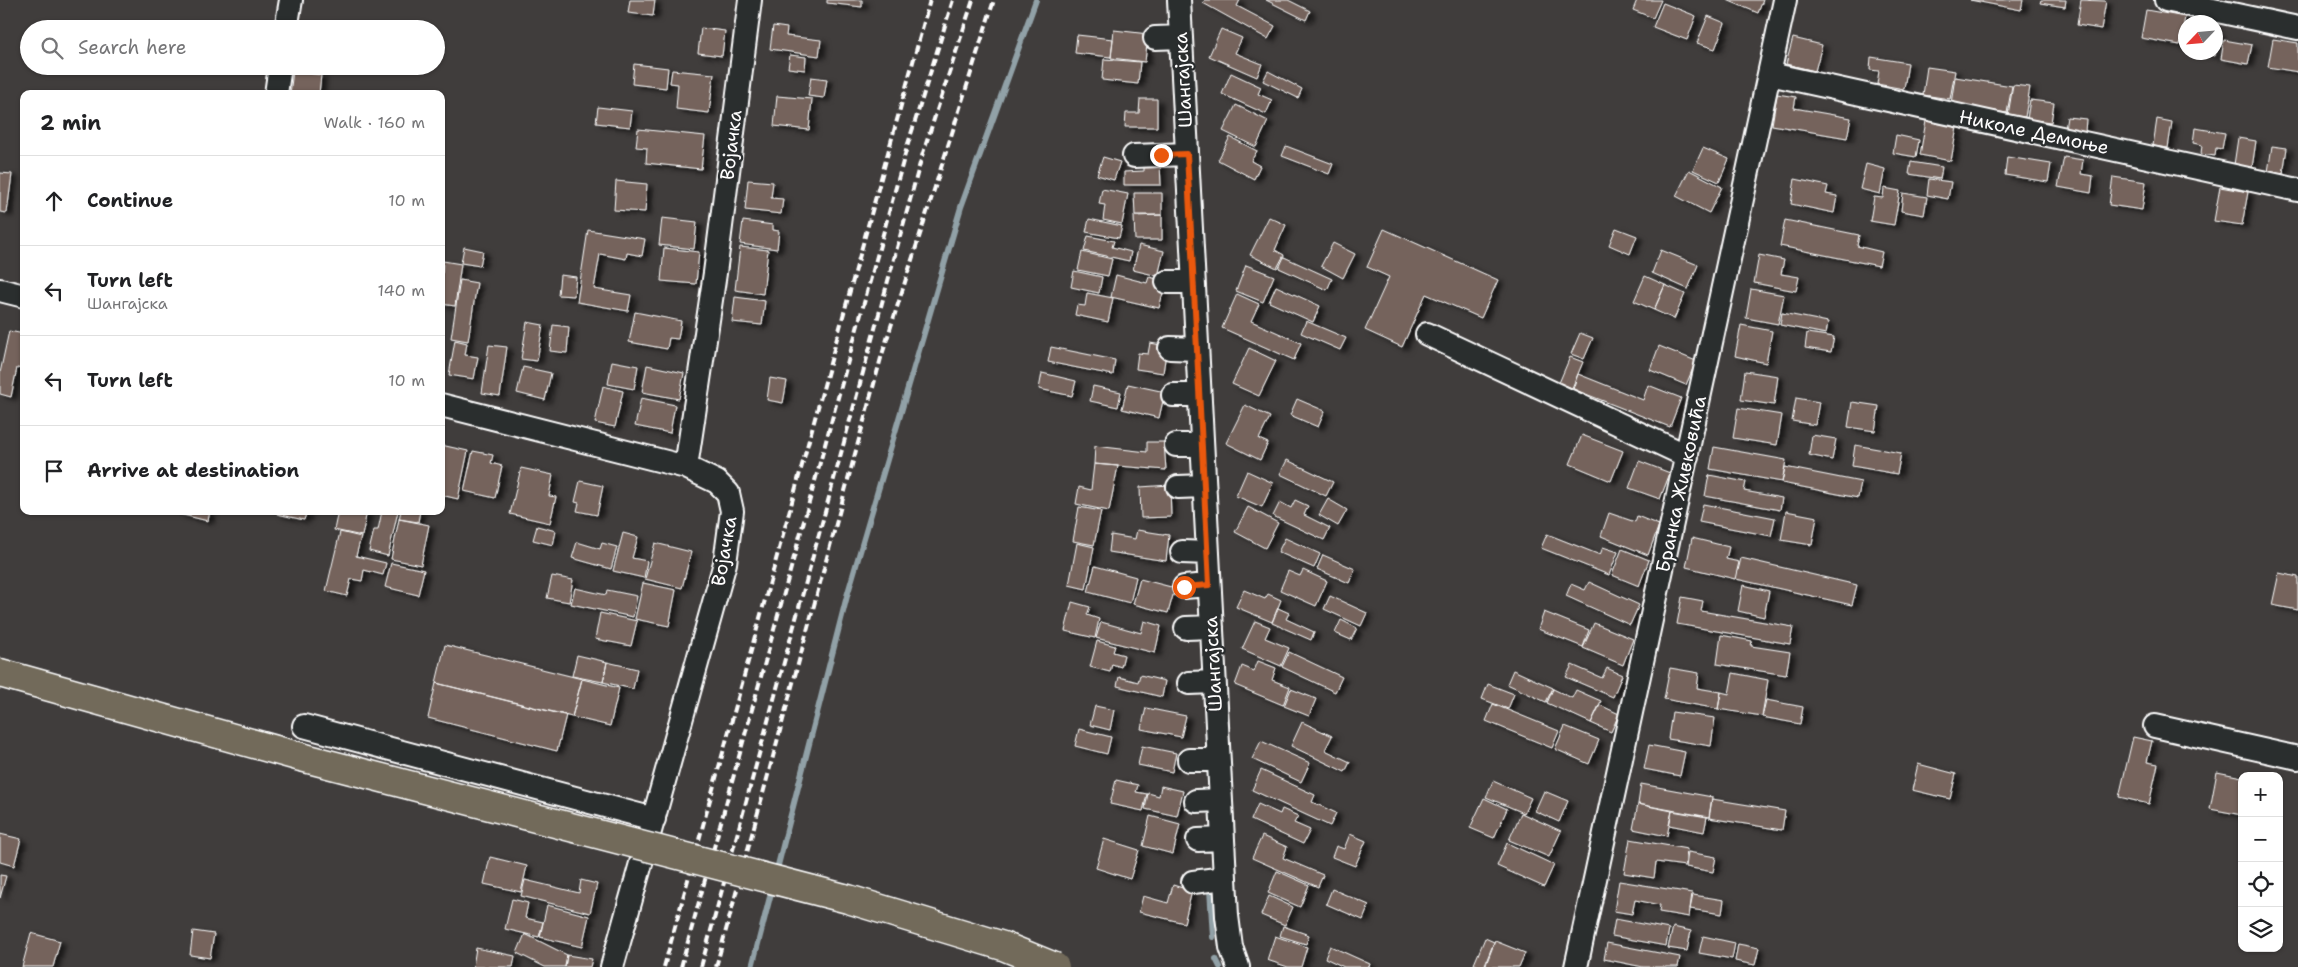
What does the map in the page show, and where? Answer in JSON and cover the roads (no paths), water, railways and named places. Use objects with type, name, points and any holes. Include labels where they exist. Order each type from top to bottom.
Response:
[{"type":"main road","points":[[0,673],[301,758],[848,899],[1003,946],[1055,967]]},
{"type":"street","points":[[288,20],[291,0]]},
{"type":"street","name":"Војачка","points":[[612,967],[725,563],[731,528],[731,501],[724,487],[686,467],[715,273],[750,0]]},
{"type":"street","name":"Шангајска","points":[[1179,0],[1220,800],[1228,931],[1230,947],[1238,967]]},
{"type":"street","name":"Бранка Живковића","points":[[1576,967],[1785,0]]},
{"type":"street","points":[[2166,0],[2298,28]]},
{"type":"street","points":[[1155,38],[1181,37]]},
{"type":"street","name":"Николе Демоње","points":[[1770,74],[2298,190]]},
{"type":"street","points":[[277,90],[279,75]]},
{"type":"street","points":[[1134,156],[1187,154]]},
{"type":"street","points":[[1167,282],[1193,282]]},
{"type":"street","points":[[0,290],[20,295]]},
{"type":"street","points":[[1427,334],[1687,456]]},
{"type":"street","points":[[1170,348],[1197,350]]},
{"type":"street","points":[[1173,395],[1199,395]]},
{"type":"street","points":[[445,406],[686,467]]},
{"type":"street","points":[[1176,445],[1202,445]]},
{"type":"street","points":[[1178,487],[1204,486]]},
{"type":"street","points":[[1182,552],[1208,553]]},
{"type":"street","points":[[1184,587],[1209,585]]},
{"type":"street","points":[[1186,628],[1212,627]]},
{"type":"street","points":[[1189,683],[1214,682]]},
{"type":"street","points":[[304,726],[654,819]]},
{"type":"street","points":[[2155,726],[2298,758]]},
{"type":"street","points":[[1189,760],[1218,760]]},
{"type":"street","points":[[1196,800],[1220,800]]},
{"type":"street","points":[[1198,840],[1223,839]]},
{"type":"street","points":[[1193,882],[1225,878]]},
{"type":"waterway","points":[[776,873],[847,596],[961,207],[1036,0]]},
{"type":"waterway","points":[[752,967],[773,885]]},
{"type":"waterway","points":[[1210,889],[1213,937]]},
{"type":"waterway","points":[[1216,959],[1220,967]]},
{"type":"railway","points":[[664,967],[930,0]]},
{"type":"railway","points":[[681,967],[907,147],[953,0]]},
{"type":"railway","points":[[701,967],[922,156],[973,0]]},
{"type":"railway","points":[[716,967],[881,358],[994,0]]}]
